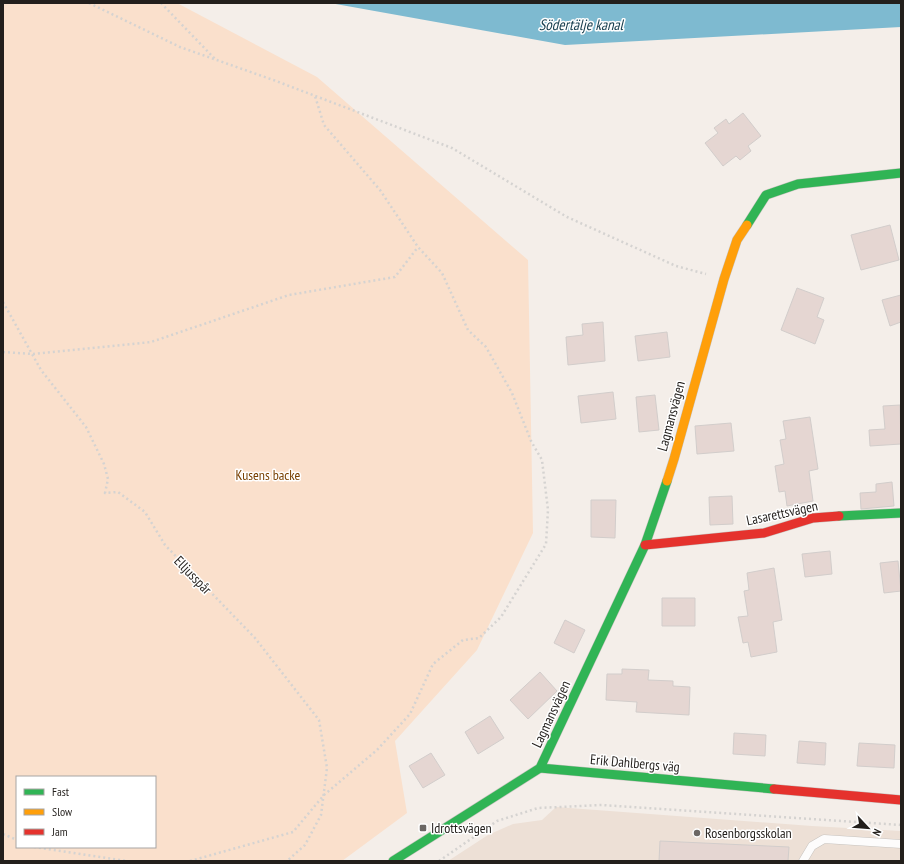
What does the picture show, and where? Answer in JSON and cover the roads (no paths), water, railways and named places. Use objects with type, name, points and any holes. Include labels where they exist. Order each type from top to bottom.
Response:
[{"type":"street","name":"Lagmansvägen","points":[[540,768],[645,545],[674,460],[724,280],[737,240],[766,195],[798,184],[901,173]]},
{"type":"street","name":"Lasarettsvägen","points":[[645,545],[764,533],[813,518],[901,513]]},
{"type":"street","name":"Erik Dahlbergs väg","points":[[540,768],[901,800]]},
{"type":"street","points":[[393,861],[540,768]]},
{"type":"lane","points":[[803,861],[812,846],[824,839],[901,844]]},
{"type":"water","name":"Södertälje kanal","points":[[330,3],[901,3],[901,27],[565,45]]},
{"type":"place","name":"Idrottsvägen","points":[[423,828]]},
{"type":"place","name":"Rosenborgsskolan","points":[[697,833]]},
{"type":"park label","name":"Kusens backe","points":[[268,475]]}]
